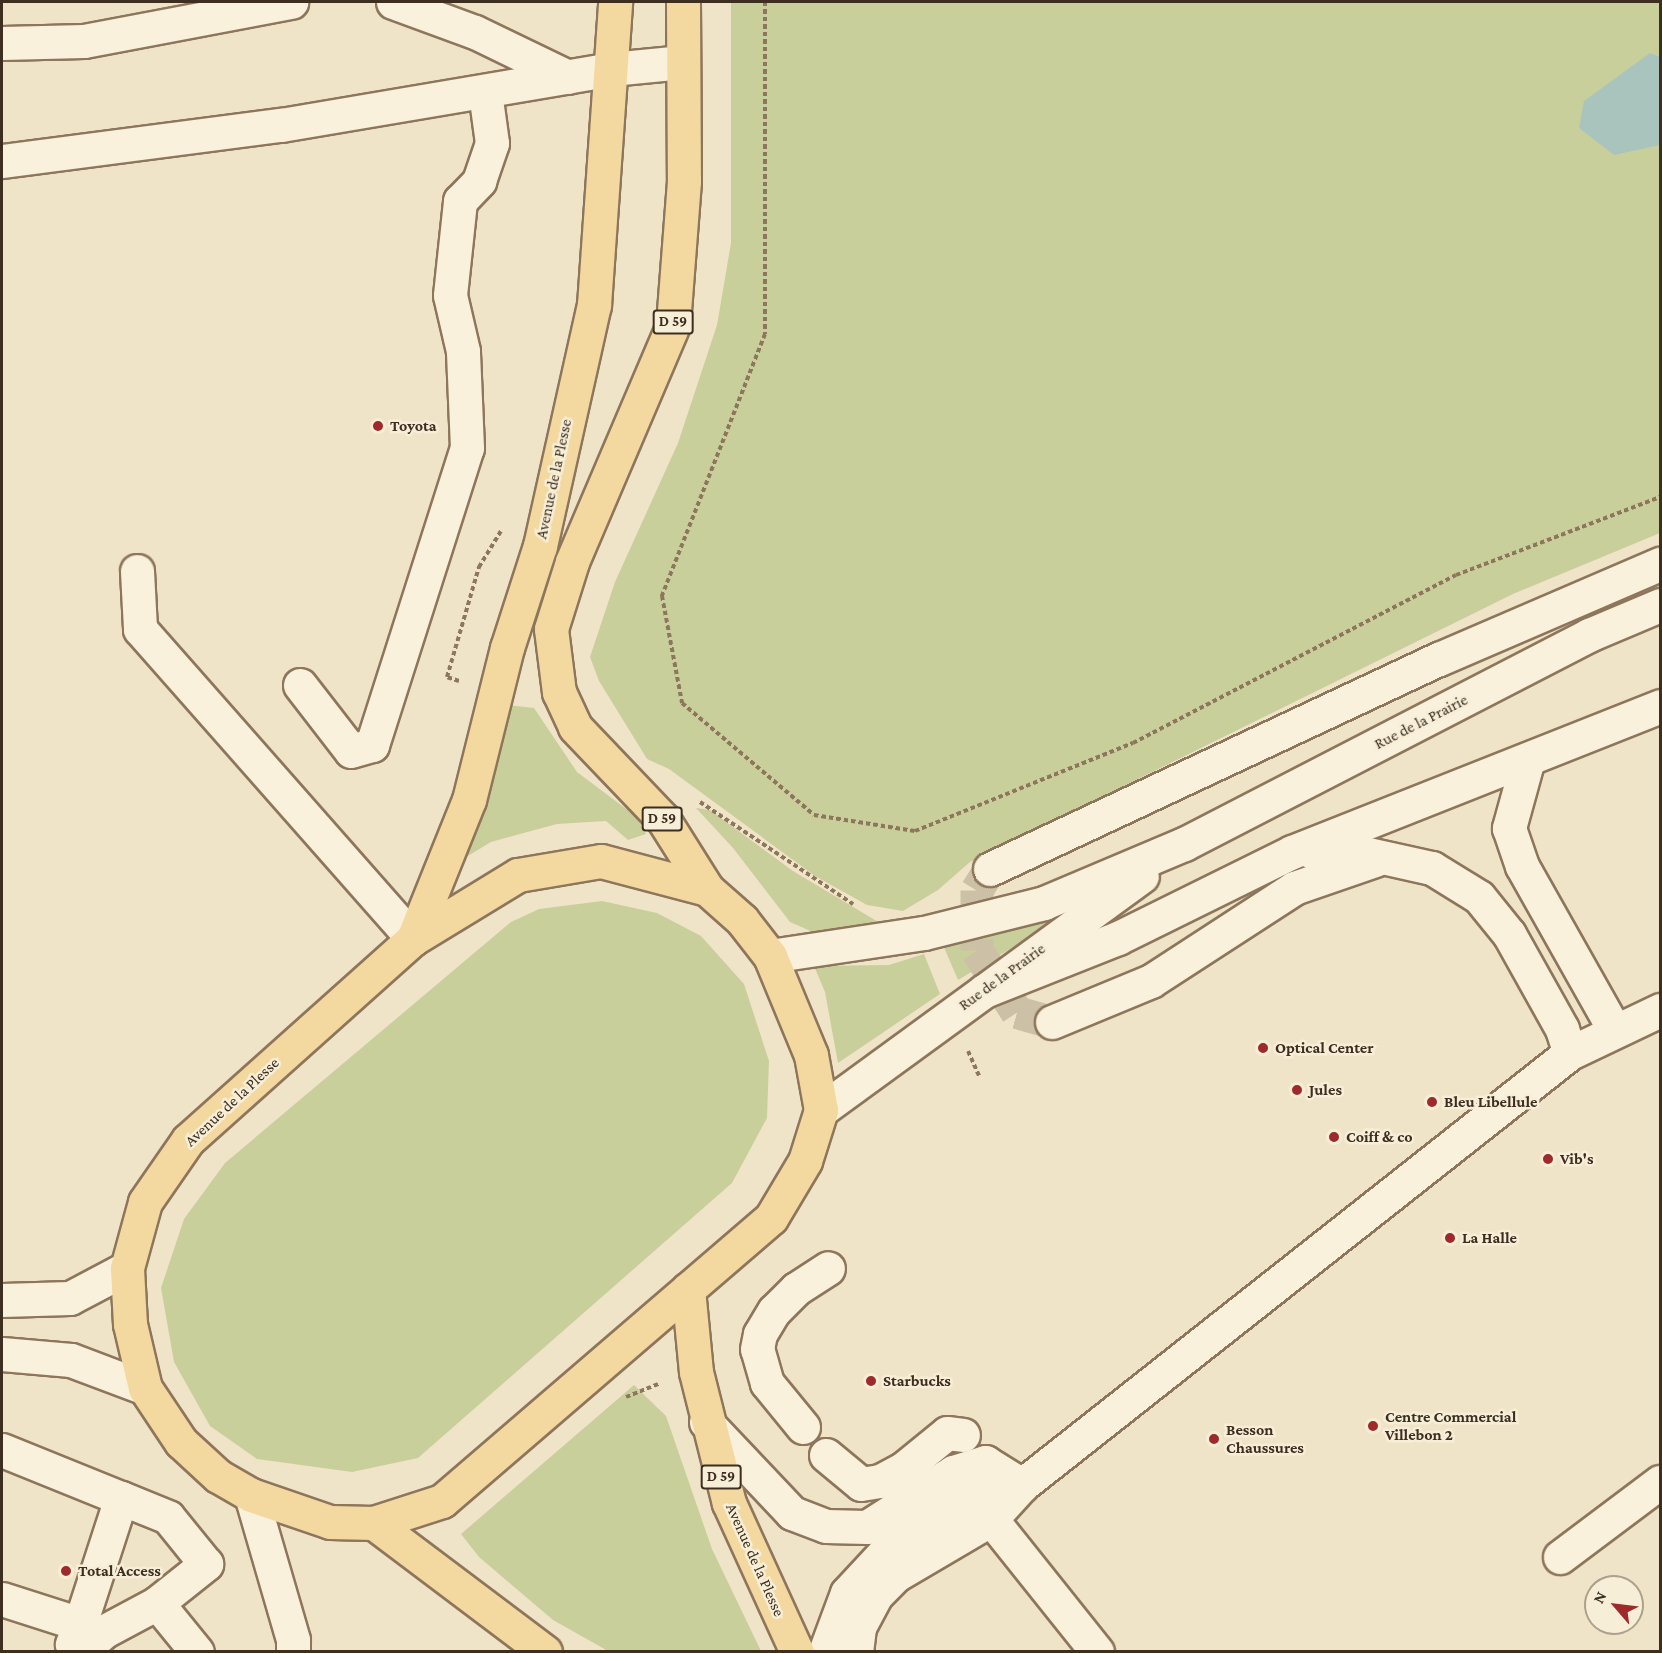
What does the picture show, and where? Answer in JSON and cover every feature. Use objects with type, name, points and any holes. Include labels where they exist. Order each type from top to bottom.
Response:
[{"type":"main road","name":"Avenue de la Plesse","points":[[413,939],[469,800],[507,648],[540,546],[594,305],[615,2]]},
{"type":"main road","name":"Avenue de la Plesse","points":[[683,2],[684,181],[673,325],[573,562],[551,629],[559,692],[575,728],[663,819],[707,889],[742,920],[770,956],[811,1054],[820,1110],[805,1161],[771,1218],[442,1501],[374,1523],[330,1521],[251,1495],[218,1476],[181,1442],[145,1388],[130,1324],[127,1268],[145,1203],[188,1140],[413,939],[518,875],[602,861],[707,889]]},
{"type":"main road","name":"Avenue de la Plesse","points":[[688,1289],[696,1372],[706,1422],[729,1503],[797,1652]]},
{"type":"main road","points":[[374,1523],[546,1652]]},
{"type":"street","points":[[2,43],[84,40],[291,2]]},
{"type":"street","points":[[393,2],[475,32],[568,77]]},
{"type":"street","points":[[300,685],[351,751],[372,745],[467,448],[463,351],[450,295],[460,201],[479,181],[492,143],[493,91],[475,32]]},
{"type":"street","points":[[2,161],[281,125],[493,91],[611,69],[683,62]]},
{"type":"street","points":[[990,869],[1439,659],[1660,564]]},
{"type":"street","points":[[137,571],[140,629],[413,939]]},
{"type":"street","name":"Rue de la Prairie","points":[[770,956],[924,933],[1044,903],[1184,844],[1589,635],[1660,605]]},
{"type":"street","points":[[984,991],[1118,938],[1292,852],[1660,706]]},
{"type":"street","points":[[1528,759],[1509,828],[1522,866],[1615,1031]]},
{"type":"street","name":"Rue de la Prairie","points":[[820,1110],[1184,844]]},
{"type":"street","points":[[1292,852],[1346,849],[1432,868],[1479,897],[1509,934],[1562,1029],[1570,1053]]},
{"type":"street","points":[[1052,1022],[1151,981],[1294,888],[1381,858]]},
{"type":"street","points":[[856,1652],[859,1627],[876,1594],[896,1575],[991,1520],[1022,1485],[1570,1053],[1660,1010]]},
{"type":"street","points":[[2,1300],[70,1298],[127,1268]]},
{"type":"street","points":[[803,1427],[767,1383],[757,1348],[760,1334],[774,1311],[796,1289],[828,1268]]},
{"type":"street","points":[[2,1354],[71,1360],[145,1388]]},
{"type":"street","points":[[706,1422],[792,1513],[826,1526],[867,1527],[953,1472],[985,1462],[1022,1485]]},
{"type":"street","points":[[826,1455],[861,1484],[880,1481],[904,1468],[947,1433],[963,1435]]},
{"type":"street","points":[[2,1450],[168,1517],[206,1564],[157,1603],[103,1632],[77,1642]]},
{"type":"street","points":[[1560,1557],[1660,1482]]},
{"type":"street","points":[[825,1652],[847,1593],[887,1550],[961,1502],[1022,1485]]},
{"type":"street","points":[[251,1495],[293,1640],[293,1652]]},
{"type":"street","points":[[77,1642],[121,1498]]},
{"type":"street","points":[[991,1520],[1097,1652]]},
{"type":"street","points":[[2,1599],[77,1642]]},
{"type":"street","points":[[157,1603],[197,1652]]},
{"type":"path","points":[[765,2],[765,334],[662,596],[682,703],[814,815],[915,831],[1133,743],[1456,575],[1660,497]]},
{"type":"path","points":[[690,796],[855,905]]},
{"type":"green space","points":[[731,2],[1660,2],[1660,533],[1513,594],[970,862],[938,890],[903,911],[867,905],[815,876],[669,769],[647,759],[599,681],[590,657],[615,582],[678,443],[717,325],[731,243]]},
{"type":"green space","points":[[508,705],[534,708],[577,772],[637,817],[646,834],[628,840],[606,821],[557,824],[491,842],[453,865],[482,804],[503,738]]},
{"type":"green space","points":[[696,808],[710,810],[793,871],[885,926],[815,933],[790,922],[733,848]]},
{"type":"green space","points":[[602,901],[657,913],[701,936],[744,984],[769,1061],[767,1118],[732,1183],[418,1458],[352,1472],[257,1459],[210,1426],[174,1362],[161,1288],[184,1219],[225,1163],[511,922],[539,909]]},
{"type":"green space","points":[[1045,918],[1047,922],[1042,930],[958,980],[943,945]]},
{"type":"green space","points":[[924,954],[940,994],[838,1063],[825,992],[814,966],[889,965]]},
{"type":"green space","points":[[634,1385],[666,1416],[712,1549],[761,1651],[608,1651],[553,1620],[479,1557],[461,1534]]},
{"type":"water","points":[[1650,53],[1660,57],[1660,145],[1614,155],[1579,128],[1584,101]]},
{"type":"tunnel","points":[[990,869],[977,890],[977,950],[1017,1012],[1052,1022]]},
{"type":"place","name":"Toyota","points":[[378,426]]},
{"type":"place","name":"Optical Center","points":[[1263,1048]]},
{"type":"place","name":"Jules","points":[[1297,1090]]},
{"type":"place","name":"Bleu Libellule","points":[[1432,1102]]},
{"type":"place","name":"Coiff & co","points":[[1334,1137]]},
{"type":"place","name":"Vib's","points":[[1548,1159]]},
{"type":"place","name":"La Halle","points":[[1450,1238]]},
{"type":"place","name":"Starbucks","points":[[871,1381]]},
{"type":"place","name":"Centre Commercial Villebon 2","points":[[1373,1426]]},
{"type":"place","name":"Besson Chaussures","points":[[1214,1439]]},
{"type":"place","name":"Total Access","points":[[66,1571]]}]
